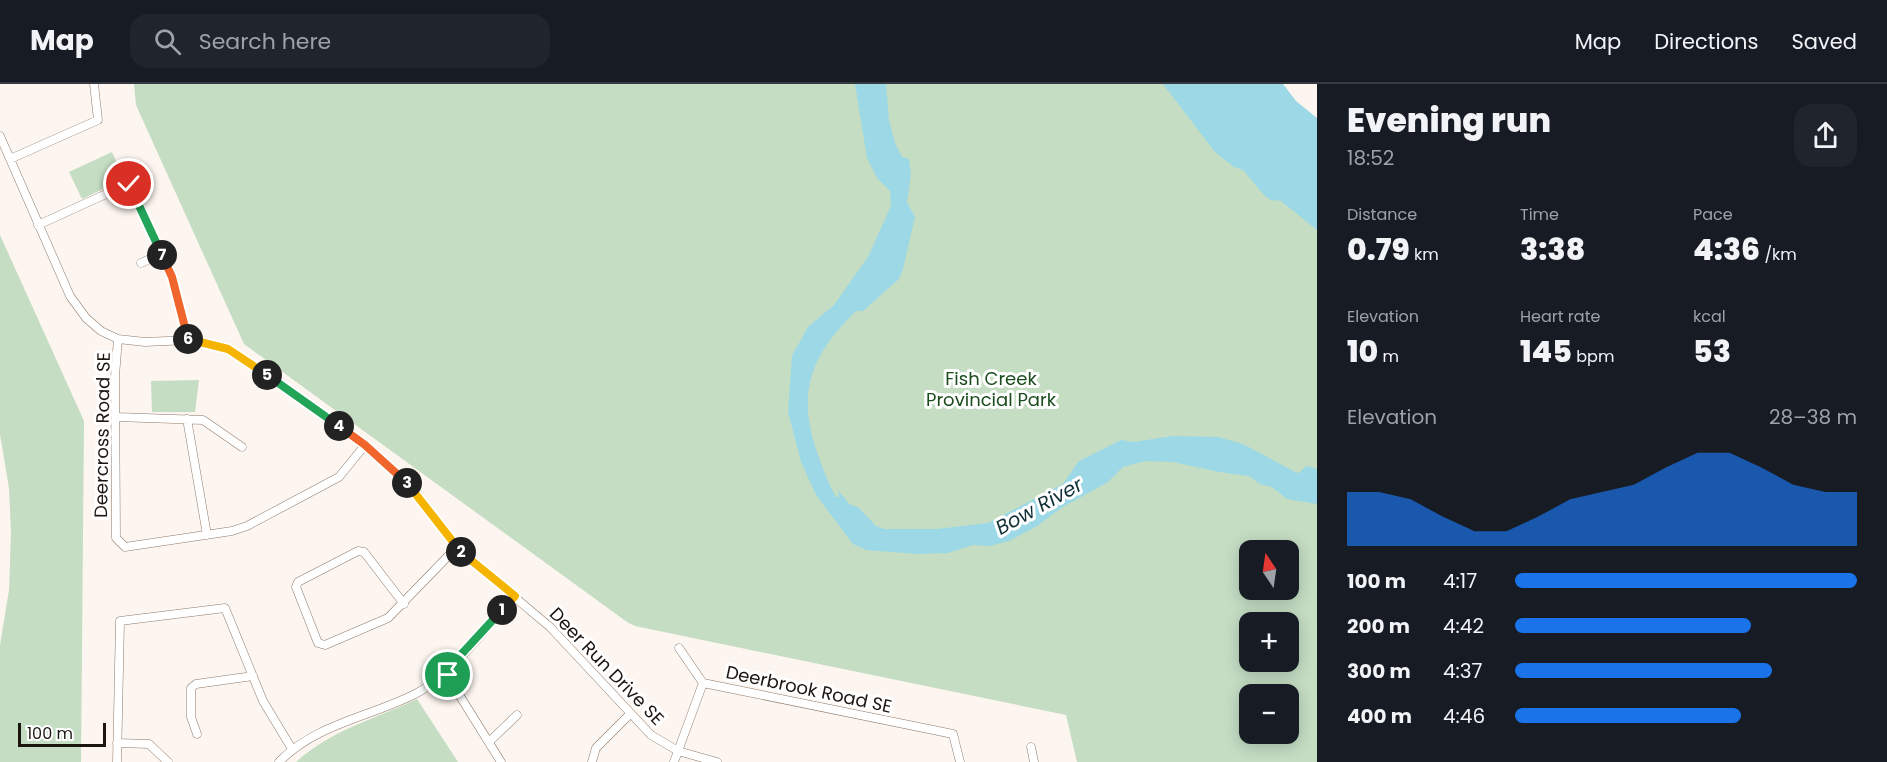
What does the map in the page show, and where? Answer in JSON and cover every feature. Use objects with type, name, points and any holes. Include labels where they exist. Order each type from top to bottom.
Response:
[{"type":"street","points":[[10,159],[98,120],[94,84]]},
{"type":"street","points":[[0,136],[70,296],[93,324],[118,339]]},
{"type":"street","points":[[38,225],[129,184],[172,277],[188,340]]},
{"type":"street","points":[[141,263],[161,254]]},
{"type":"street","name":"Deer Run Drive SE","points":[[118,339],[145,342],[188,340],[228,349],[365,445],[414,489],[456,548],[550,627],[651,735],[678,751],[717,762]]},
{"type":"street","name":"Deercross Road SE","points":[[118,339],[115,376],[116,538],[125,547],[207,535],[248,526],[339,477],[365,445]]},
{"type":"street","points":[[116,417],[202,420],[242,447]]},
{"type":"street","points":[[187,419],[207,535]]},
{"type":"street","points":[[404,604],[364,552],[358,551],[298,582],[296,587],[318,643],[325,645],[388,618],[404,604],[456,548]]},
{"type":"street","points":[[279,762],[292,749],[317,734],[418,692],[445,672],[515,596]]},
{"type":"street","points":[[117,762],[120,621],[225,608],[273,721],[292,749]]},
{"type":"street","points":[[679,648],[703,683]]},
{"type":"street","points":[[445,672],[501,762]]},
{"type":"street","points":[[197,734],[192,717],[191,688],[196,684],[253,676]]},
{"type":"street","name":"Deerbrook Road SE","points":[[674,762],[703,683],[953,734],[960,762]]},
{"type":"street","points":[[592,762],[596,748],[630,714]]},
{"type":"street","points":[[489,742],[517,715]]},
{"type":"street","points":[[117,743],[149,744],[168,762]]},
{"type":"street","points":[[1031,747],[1034,762]]},
{"type":"green space","name":"Fish Creek Provincial Park","points":[[134,84],[1192,84],[1317,214],[1317,762],[1077,762],[1066,715],[635,626],[244,344],[136,105]]},
{"type":"green space","points":[[112,152],[124,179],[82,199],[69,172]]},
{"type":"green space","points":[[0,235],[84,421],[81,762],[0,762],[0,645],[9,590],[11,533],[9,488],[0,434]]},
{"type":"green space","points":[[199,380],[195,412],[152,412],[151,381]]},
{"type":"green space","points":[[417,699],[458,762],[296,762],[339,733]]},
{"type":"water","name":"Bow River","points":[[855,84],[886,84],[889,120],[895,143],[902,157],[909,159],[911,174],[907,202],[915,217],[899,279],[863,311],[856,311],[840,328],[818,360],[812,377],[808,394],[811,433],[836,497],[839,497],[838,490],[849,504],[859,508],[876,526],[884,529],[937,529],[988,523],[1063,484],[1079,461],[1121,440],[1133,442],[1173,436],[1218,437],[1243,444],[1295,472],[1299,473],[1306,466],[1317,469],[1317,504],[1287,499],[1272,487],[1260,484],[1249,476],[1173,462],[1145,461],[1123,467],[1108,482],[1009,541],[990,546],[973,545],[948,553],[917,554],[866,550],[853,544],[816,495],[801,462],[788,412],[792,356],[808,327],[834,305],[868,257],[891,206],[890,191],[877,178],[867,158]]},
{"type":"water","points":[[1163,84],[1283,84],[1296,101],[1317,118],[1317,230],[1281,201],[1271,200],[1264,195],[1243,170],[1234,167],[1215,152]]},
{"type":"route","points":[[129,184],[172,277],[188,340],[228,349],[365,445],[414,489],[456,548],[515,596],[445,672],[448,675]]}]
